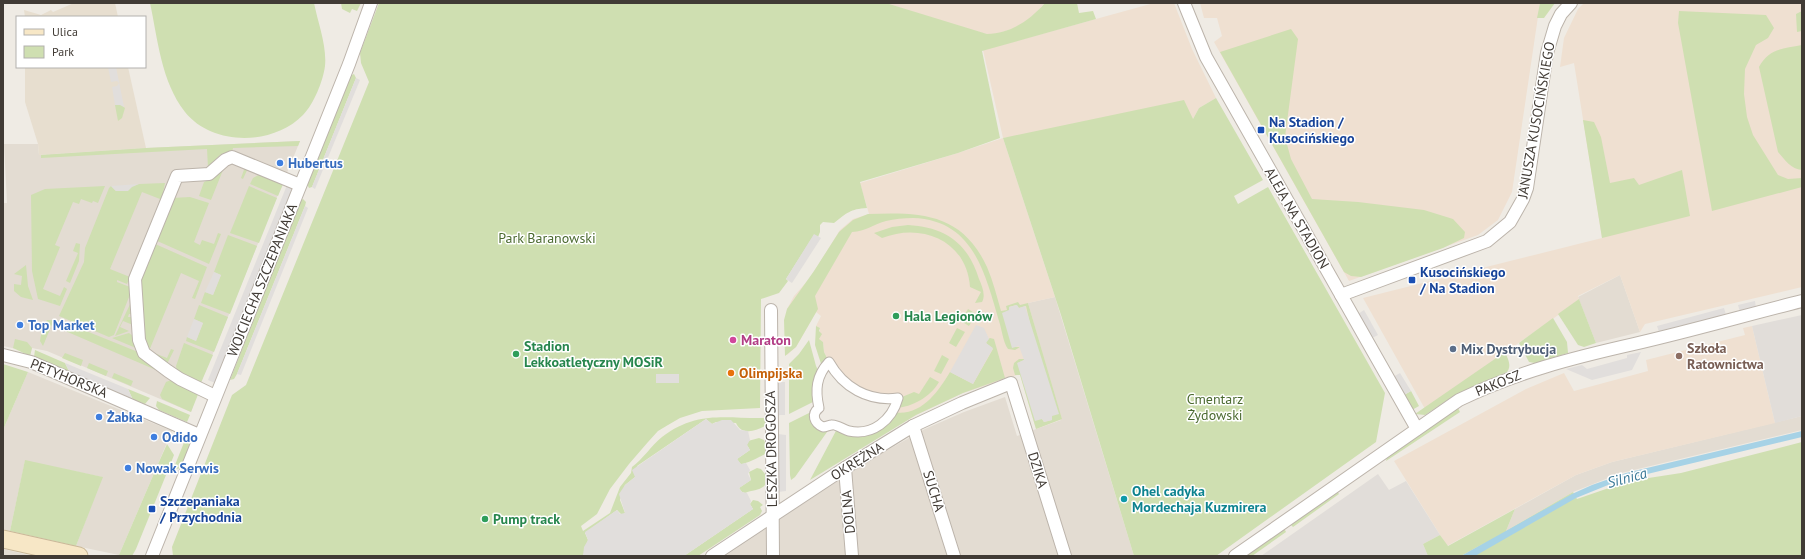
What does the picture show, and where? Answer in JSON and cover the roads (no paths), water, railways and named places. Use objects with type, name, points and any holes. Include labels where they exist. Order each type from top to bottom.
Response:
[{"type":"main road","points":[[3,539],[79,556]]},
{"type":"street","name":"WOJCIECHA SZCZEPANIAKA","points":[[152,556],[199,435],[349,64],[371,3]]},
{"type":"street","name":"ALEJA NA STADION","points":[[1184,3],[1206,58],[1416,428]]},
{"type":"street","name":"JANUSZA KUSOCIŃSKIEGO","points":[[1341,295],[1487,241],[1510,222],[1524,199],[1527,188],[1550,40],[1561,14],[1571,3]]},
{"type":"street","points":[[215,396],[180,379],[168,371],[144,353],[139,340],[136,279],[177,176],[209,174],[225,160],[232,157],[300,185]]},
{"type":"street","name":"PAKOSZ","points":[[1234,556],[1416,428],[1459,400],[1494,383],[1572,358],[1802,301]]},
{"type":"street","name":"LESZKA DROGOSZA","points":[[771,310],[773,556]]},
{"type":"street","name":"PETYHORSKA","points":[[3,355],[26,360],[199,435]]},
{"type":"street","points":[[829,362],[841,379],[856,391],[878,398],[898,398],[893,412],[882,424],[866,432],[851,432],[832,425],[826,427],[820,426],[816,422],[814,416],[819,408],[816,392],[817,381],[824,367],[829,362]]},
{"type":"street","name":"OKRĘŻNA","points":[[712,556],[844,468],[913,426],[962,403],[1011,383]]},
{"type":"street","name":"DZIKA","points":[[1011,383],[1065,556]]},
{"type":"street","name":"SUCHA","points":[[913,426],[954,556]]},
{"type":"street","name":"DOLNA","points":[[844,468],[852,556]]},
{"type":"water","name":"Silnica","points":[[1802,431],[1802,437],[1618,481],[1576,498],[1475,556],[1461,556],[1572,494],[1592,485],[1626,473]]},
{"type":"place","name":"Na Stadion / Kusocińskiego","points":[[1261,130]]},
{"type":"place","name":"Hubertus","points":[[280,163]]},
{"type":"place","name":"Kusocińskiego / Na Stadion","points":[[1412,280]]},
{"type":"place","name":"Hala Legionów","points":[[896,316]]},
{"type":"place","name":"Top Market","points":[[20,325]]},
{"type":"place","name":"Maraton","points":[[733,340]]},
{"type":"place","name":"Mix Dystrybucja","points":[[1453,349]]},
{"type":"place","name":"Stadion Lekkoatletyczny MOSiR","points":[[516,354]]},
{"type":"place","name":"Szkoła Ratownictwa","points":[[1679,356]]},
{"type":"place","name":"Olimpijska","points":[[731,373]]},
{"type":"place","name":"Żabka","points":[[99,417]]},
{"type":"place","name":"Odido","points":[[154,437]]},
{"type":"place","name":"Nowak Serwis","points":[[128,468]]},
{"type":"place","name":"Ohel cadyka Mordechaja Kuzmirera","points":[[1124,499]]},
{"type":"place","name":"Szczepaniaka / Przychodnia","points":[[152,509]]},
{"type":"place","name":"Pump track","points":[[485,519]]},
{"type":"park label","name":"Park Baranowski","points":[[547,238]]},
{"type":"park label","name":"Cmentarz Żydowski","points":[[1215,408]]}]
